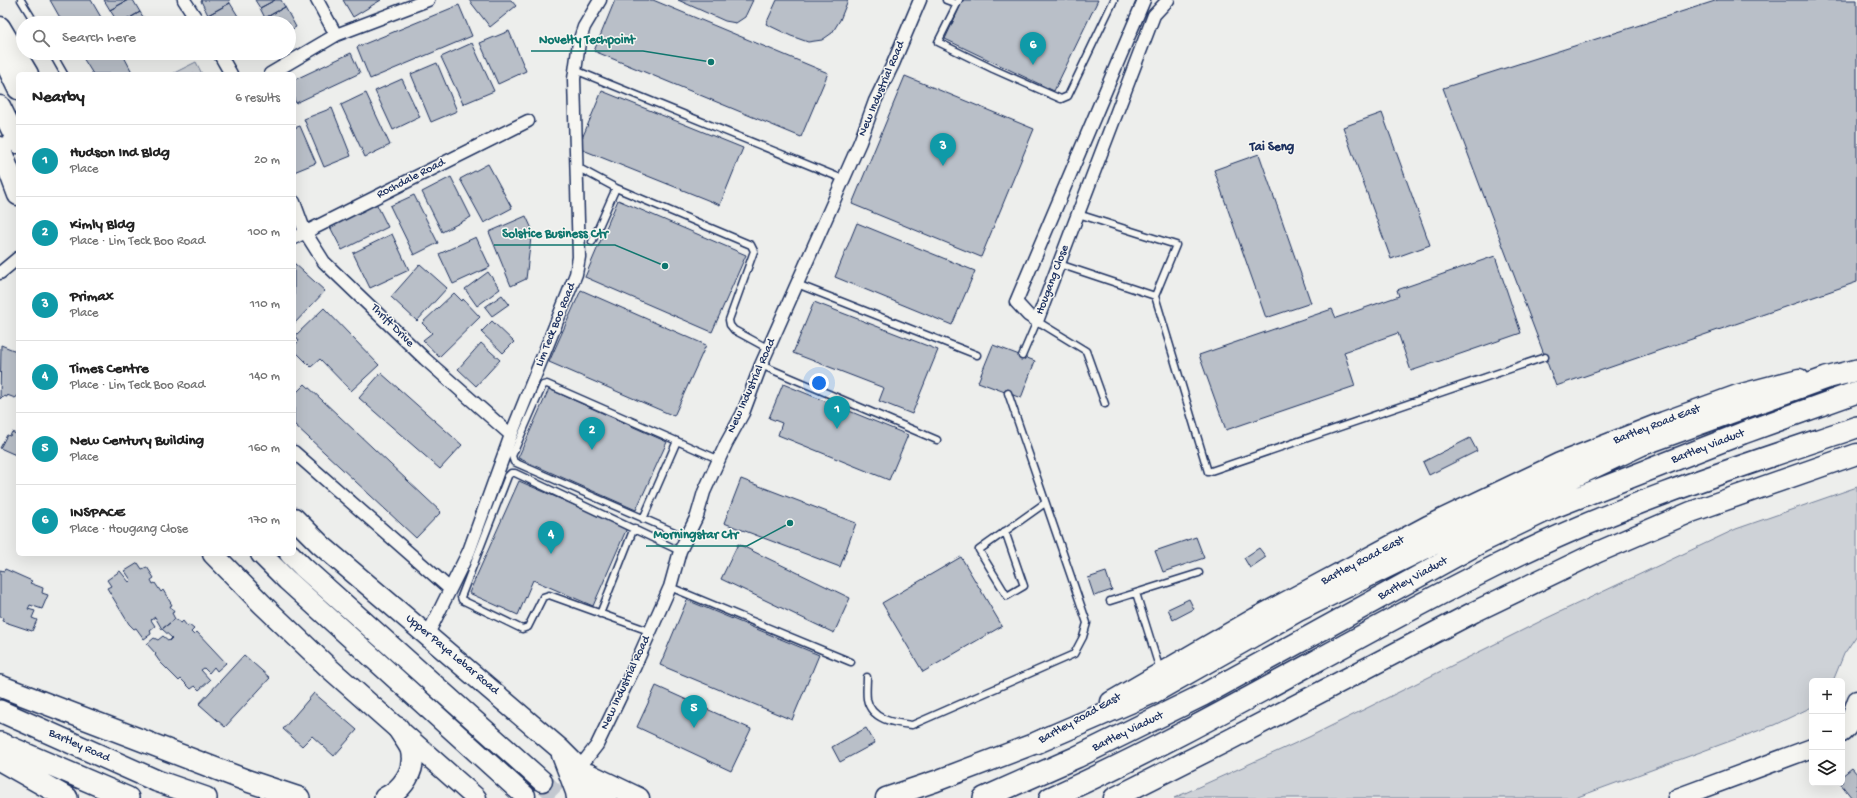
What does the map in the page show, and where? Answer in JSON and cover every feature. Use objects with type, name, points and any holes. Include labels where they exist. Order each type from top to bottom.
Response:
[{"type":"highway","points":[[1036,743],[1154,692],[1297,610],[1502,510],[1642,445],[1826,378],[1857,370]]},
{"type":"highway","name":"Bartley Viaduct","points":[[984,798],[1077,757],[1202,695],[1481,542],[1554,507],[1743,433],[1857,392]]},
{"type":"highway","name":"Bartley Viaduct","points":[[1050,798],[1133,759],[1476,576],[1561,534],[1665,492],[1857,427]]},
{"type":"highway","points":[[0,686],[147,741],[248,781],[299,798]]},
{"type":"highway","name":"Bartley Road","points":[[0,711],[157,781],[206,798]]},
{"type":"highway","points":[[385,798],[395,793],[407,779],[411,765],[411,750],[398,728]]},
{"type":"highway","points":[[0,742],[128,798]]},
{"type":"highway","points":[[0,760],[67,798]]},
{"type":"highway","points":[[581,770],[589,798]]},
{"type":"main road","points":[[0,27],[16,54]]},
{"type":"main road","points":[[0,52],[16,85]]},
{"type":"main road","points":[[20,60],[27,72]]},
{"type":"main road","points":[[0,106],[16,139]]},
{"type":"main road","points":[[0,147],[16,190]]},
{"type":"main road","name":"Bartley Road East","points":[[886,798],[936,781],[1036,743],[1162,674],[1256,618],[1428,526],[1560,463],[1738,395],[1857,364]]},
{"type":"main road","points":[[1114,798],[1229,740],[1474,612],[1598,552],[1691,512],[1857,454]]},
{"type":"main road","name":"Upper Paya Lebar Road","points":[[296,520],[321,545],[428,634],[559,748],[606,798]]},
{"type":"main road","points":[[215,556],[262,604],[329,668],[476,798]]},
{"type":"main road","points":[[264,556],[287,580],[525,796]]},
{"type":"main road","points":[[292,556],[542,781]]},
{"type":"main road","points":[[1849,731],[1857,700]]},
{"type":"main road","points":[[559,748],[577,798]]},
{"type":"main road","points":[[1677,798],[1809,749]]},
{"type":"main road","points":[[581,770],[639,798]]},
{"type":"street","points":[[184,0],[194,16]]},
{"type":"street","points":[[317,0],[336,36]]},
{"type":"street","points":[[296,59],[336,36],[428,0]]},
{"type":"street","name":"Lim Teck Boo Road","points":[[428,634],[469,551],[511,435],[576,274],[580,257],[576,166],[575,70],[584,27],[600,0]]},
{"type":"street","name":"New Industrial Road","points":[[581,770],[597,745],[670,587],[680,551],[697,516],[704,492],[720,460],[726,444],[743,413],[761,365],[860,142],[875,101],[893,64],[920,0]]},
{"type":"street","name":"Hougang Close","points":[[1144,0],[1016,302],[1028,315],[1037,321],[1154,15],[1168,0]]},
{"type":"street","points":[[223,60],[229,72]]},
{"type":"street","points":[[273,72],[294,60]]},
{"type":"street","name":"Rochdale Road","points":[[296,237],[528,120]]},
{"type":"street","name":"Thrift Drive","points":[[296,207],[305,232],[324,262],[425,359],[511,435]]},
{"type":"street","points":[[0,272],[16,260]]},
{"type":"street","points":[[296,454],[450,589]]},
{"type":"lane","points":[[21,0],[31,16]]},
{"type":"lane","points":[[946,0],[958,2],[938,42],[993,69],[1061,99],[1068,96],[1114,0]]},
{"type":"lane","points":[[56,60],[63,72]]},
{"type":"lane","points":[[575,70],[843,179]]},
{"type":"lane","points":[[576,166],[616,188],[751,245],[754,251],[729,320],[730,325],[734,330],[769,349]]},
{"type":"lane","points":[[592,242],[616,188]]},
{"type":"lane","points":[[1078,214],[1176,245],[1155,296],[1208,472],[1545,357]]},
{"type":"lane","points":[[1059,264],[1155,296]]},
{"type":"lane","points":[[797,284],[977,355]]},
{"type":"lane","points":[[1022,356],[1037,321],[1086,351],[1105,404]]},
{"type":"lane","points":[[761,365],[937,440]]},
{"type":"lane","points":[[686,537],[514,462],[512,456],[543,384],[547,384],[720,460]]},
{"type":"lane","points":[[868,677],[867,699],[872,712],[890,723],[912,725],[1074,654],[1084,637],[1086,623],[1008,393]]},
{"type":"lane","points":[[643,519],[677,441]]},
{"type":"lane","points":[[649,631],[545,595],[528,627],[522,629],[462,600],[461,597],[508,476],[511,473],[515,473],[680,551]]},
{"type":"lane","points":[[1006,531],[1024,586],[1007,596],[979,550],[1045,503]]},
{"type":"lane","points":[[600,614],[634,528]]},
{"type":"lane","points":[[1110,602],[1199,572]]},
{"type":"lane","points":[[670,587],[851,662]]},
{"type":"lane","points":[[1136,593],[1153,650],[1162,674]]},
{"type":"shaded area","points":[[196,62],[201,72],[176,72]]},
{"type":"shaded area","points":[[1857,487],[1857,635],[1844,654],[1834,678],[1809,678],[1809,708],[1774,725],[1575,798],[1174,798],[1309,737],[1547,618],[1736,529]]},
{"type":"building","points":[[50,0],[91,0],[100,16],[59,16]]},
{"type":"building","points":[[104,0],[128,0],[110,10]]},
{"type":"building","points":[[128,0],[133,0],[140,12],[133,16],[114,16],[110,10]]},
{"type":"building","points":[[229,0],[230,3],[208,15],[201,1]]},
{"type":"building","points":[[255,0],[275,0],[260,8]]},
{"type":"building","points":[[275,0],[281,0],[285,7],[269,16],[264,16],[260,8]]},
{"type":"building","points":[[343,0],[381,0],[353,17]]},
{"type":"building","points":[[469,0],[511,0],[516,6],[490,27]]},
{"type":"building","points":[[615,0],[653,0],[828,73],[801,137],[594,51]]},
{"type":"building","points":[[678,0],[753,0],[745,17],[736,23],[725,21]]},
{"type":"building","points":[[777,0],[848,0],[840,20],[832,33],[822,40],[808,42],[766,24]]},
{"type":"building","points":[[963,0],[1098,0],[1054,91],[945,39]]},
{"type":"building","points":[[1718,0],[1857,0],[1857,282],[1556,386],[1443,88]]},
{"type":"building","points":[[230,3],[238,16],[209,16]]},
{"type":"building","points":[[459,5],[472,36],[370,79],[357,47]]},
{"type":"building","points":[[285,7],[290,16],[269,16]]},
{"type":"building","points":[[140,12],[143,16],[133,16]]},
{"type":"building","points":[[509,31],[526,71],[498,84],[480,43]]},
{"type":"building","points":[[472,43],[494,91],[463,104],[441,57]]},
{"type":"building","points":[[351,53],[360,73],[296,103],[296,79]]},
{"type":"building","points":[[84,60],[126,60],[132,72],[92,72]]},
{"type":"building","points":[[437,63],[457,111],[431,122],[411,74]]},
{"type":"building","points":[[905,76],[1034,129],[981,257],[852,204]]},
{"type":"building","points":[[402,79],[420,117],[393,130],[375,91]]},
{"type":"building","points":[[602,91],[743,148],[720,205],[578,148]]},
{"type":"building","points":[[366,93],[390,145],[365,157],[341,105]]},
{"type":"building","points":[[332,108],[351,156],[324,167],[304,119]]},
{"type":"building","points":[[1382,113],[1430,245],[1391,259],[1343,127]]},
{"type":"building","points":[[300,126],[316,163],[296,171],[296,127]]},
{"type":"building","points":[[1259,154],[1311,303],[1266,318],[1214,170]]},
{"type":"building","points":[[488,164],[512,208],[484,223],[460,179]]},
{"type":"building","points":[[451,177],[471,217],[442,232],[422,192]]},
{"type":"building","points":[[414,195],[438,243],[414,255],[390,206]]},
{"type":"building","points":[[618,200],[746,255],[712,332],[585,277]]},
{"type":"building","points":[[376,203],[388,227],[342,250],[329,225]]},
{"type":"building","points":[[526,216],[532,229],[526,279],[511,286],[489,232]]},
{"type":"building","points":[[857,223],[975,271],[952,325],[835,277]]},
{"type":"building","points":[[392,234],[409,270],[370,288],[353,253]]},
{"type":"building","points":[[476,237],[490,267],[453,284],[439,254]]},
{"type":"building","points":[[1495,256],[1521,333],[1411,371],[1398,333],[1344,352],[1355,386],[1226,430],[1199,355],[1332,309],[1336,318],[1399,296],[1397,290]]},
{"type":"building","points":[[420,264],[447,288],[417,321],[391,297]]},
{"type":"building","points":[[296,265],[325,291],[296,322]]},
{"type":"building","points":[[488,272],[500,289],[477,306],[465,289]]},
{"type":"building","points":[[581,290],[706,345],[674,416],[549,362]]},
{"type":"building","points":[[454,293],[462,301],[463,299],[480,317],[439,357],[423,340],[432,333],[422,323]]},
{"type":"building","points":[[502,295],[509,304],[492,316],[485,307]]},
{"type":"building","points":[[814,302],[938,350],[912,414],[879,401],[884,388],[793,353]]},
{"type":"building","points":[[324,308],[379,365],[351,391],[320,359],[311,367],[296,352],[296,344],[299,341],[296,335]]},
{"type":"building","points":[[492,321],[514,342],[503,353],[481,332]]},
{"type":"building","points":[[481,343],[500,360],[476,386],[458,369]]},
{"type":"building","points":[[1,345],[16,351],[16,397],[7,395],[7,397],[3,396],[0,399]]},
{"type":"building","points":[[993,345],[1035,361],[1021,398],[978,382]]},
{"type":"building","points":[[381,373],[462,445],[440,469],[359,398]]},
{"type":"building","points":[[305,384],[441,512],[416,538],[296,426],[296,393]]},
{"type":"building","points":[[783,384],[908,435],[889,480],[778,435],[782,423],[769,418]]},
{"type":"building","points":[[549,389],[667,442],[636,510],[518,458]]},
{"type":"building","points":[[12,432],[16,434],[16,455],[0,448],[7,435],[10,436]]},
{"type":"building","points":[[1470,438],[1477,451],[1429,475],[1423,462]]},
{"type":"building","points":[[741,479],[856,523],[840,567],[724,523]]},
{"type":"building","points":[[519,481],[627,528],[593,606],[533,580],[518,615],[469,593]]},
{"type":"building","points":[[1196,537],[1204,558],[1163,572],[1155,551]]},
{"type":"building","points":[[738,544],[850,598],[834,633],[721,579]]},
{"type":"building","points":[[1259,548],[1266,557],[1250,568],[1244,558]]},
{"type":"building","points":[[961,557],[1002,626],[923,672],[882,603]]},
{"type":"building","points":[[138,563],[142,569],[147,567],[154,578],[151,580],[153,584],[155,583],[161,592],[163,590],[172,605],[170,606],[174,612],[172,613],[175,619],[162,629],[155,617],[151,620],[155,626],[150,630],[151,634],[144,639],[136,628],[134,629],[129,624],[107,588],[111,586],[107,580],[120,571],[129,582],[131,580],[125,571]]},
{"type":"building","points":[[5,569],[32,581],[30,583],[43,588],[42,593],[48,595],[42,609],[30,605],[28,609],[35,611],[32,618],[37,620],[32,631],[2,621],[3,618],[0,617],[0,570],[4,571]]},
{"type":"building","points":[[1106,572],[1112,590],[1094,596],[1088,578]]},
{"type":"building","points":[[1189,599],[1194,609],[1173,620],[1168,609]]},
{"type":"building","points":[[687,600],[819,655],[792,720],[660,665]]},
{"type":"building","points":[[175,619],[181,623],[183,621],[187,626],[189,625],[194,629],[191,632],[194,635],[197,632],[226,663],[217,671],[214,667],[209,673],[204,668],[201,670],[210,680],[199,690],[195,686],[191,689],[181,679],[179,681],[160,662],[155,655],[156,654],[147,644],[154,638],[158,640],[163,636],[169,641],[172,638],[162,629]]},
{"type":"building","points":[[244,655],[270,678],[225,727],[199,704]]},
{"type":"building","points":[[656,686],[751,729],[731,771],[637,727]]},
{"type":"building","points":[[314,693],[357,730],[334,756],[312,736],[302,746],[283,729]]},
{"type":"building","points":[[866,728],[875,743],[840,762],[832,747]]},
{"type":"building","points":[[1852,768],[1857,774],[1857,798],[1852,798],[1842,786],[1845,786],[1845,774]]},
{"type":"tunnel","points":[[542,781],[559,798]]},
{"type":"place","name":"Novelty Techpoint","points":[[711,62]]},
{"type":"place","name":"INSPACE","points":[[1033,65]]},
{"type":"place","name":"Primax","points":[[943,166]]},
{"type":"place","name":"Solstice Business Ctr","points":[[665,266]]},
{"type":"place","name":"Hudson Ind Bldg","points":[[837,429]]},
{"type":"place","name":"Kimly Bldg","points":[[592,450]]},
{"type":"place","name":"Morningstar Ctr","points":[[790,523]]},
{"type":"place","name":"Times Centre","points":[[551,554]]},
{"type":"place","name":"New Century Building","points":[[694,728]]},
{"type":"district","name":"Tai Seng","points":[[1272,147]]}]
